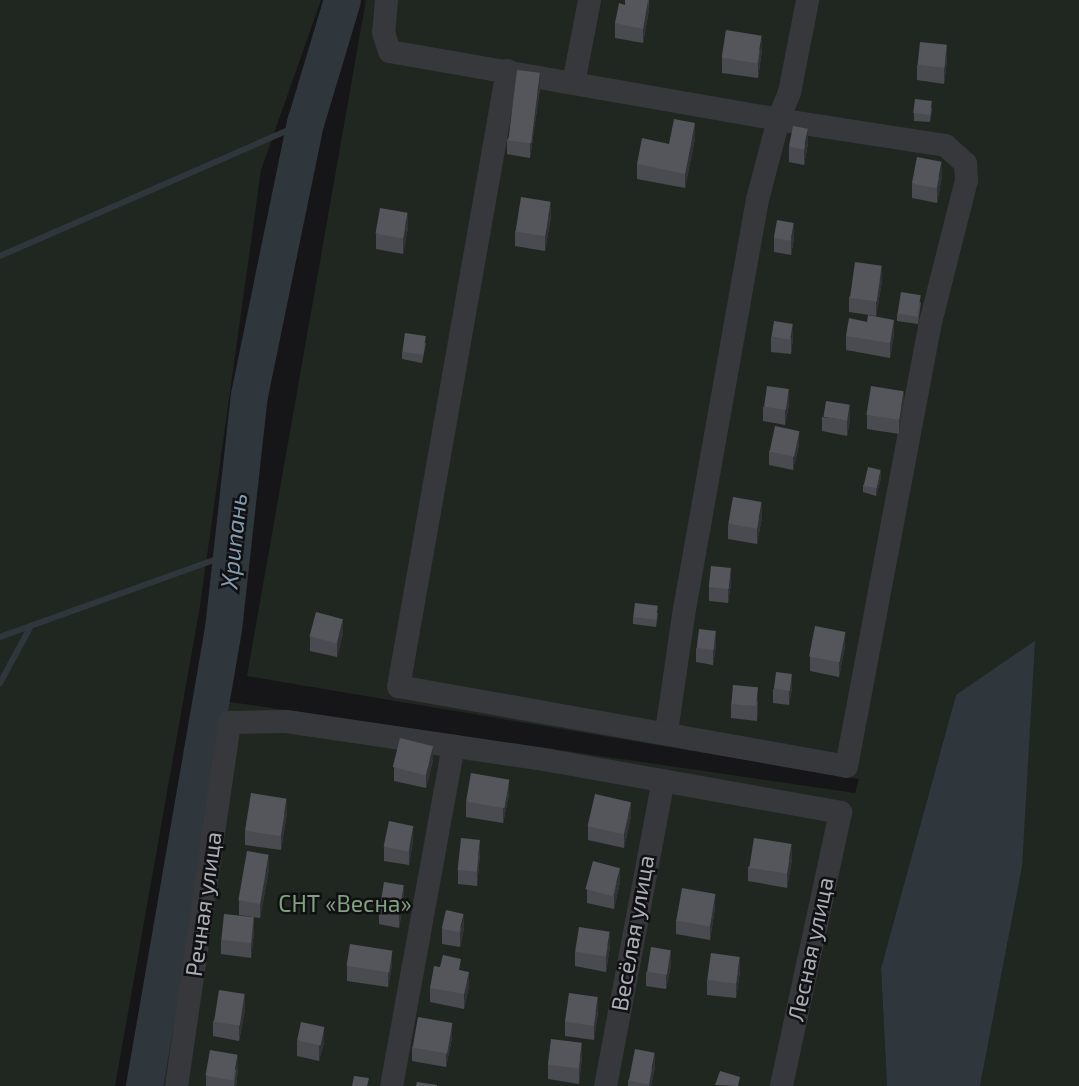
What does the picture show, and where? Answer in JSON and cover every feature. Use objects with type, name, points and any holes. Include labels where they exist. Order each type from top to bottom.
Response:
[{"type":"street","points":[[386,0],[383,32],[389,51],[507,70],[778,119],[946,145],[965,163],[965,180],[930,322],[846,766],[666,731],[398,686],[447,403],[477,257],[507,70]]},
{"type":"street","points":[[573,83],[589,0]]},
{"type":"street","points":[[666,731],[684,608],[757,199],[778,119],[789,92],[807,0]]},
{"type":"street","name":"Речная улица","points":[[176,1086],[229,722],[286,721],[453,746]]},
{"type":"street","points":[[391,1086],[453,746],[663,780]]},
{"type":"street","name":"Лесная улица","points":[[663,780],[840,812],[780,1086]]},
{"type":"street","name":"Весёлая улица","points":[[605,1086],[663,780]]},
{"type":"green space","points":[[0,0],[321,0],[261,170],[200,606],[115,1086],[0,1086]]},
{"type":"green space","name":"СНТ «Весна»","points":[[366,0],[1079,0],[1079,1086],[980,1086],[1022,867],[956,695],[881,968],[887,1086],[126,1086],[196,697],[855,793],[859,779],[247,676]]},
{"type":"shaded area","points":[[1035,641],[1022,867],[980,1086],[887,1086],[881,968],[956,695]]},
{"type":"building","points":[[625,0],[648,0],[643,29],[615,23],[619,3],[625,5]]},
{"type":"building","points":[[726,30],[762,36],[757,63],[722,58]]},
{"type":"building","points":[[920,42],[947,45],[944,68],[918,65]]},
{"type":"building","points":[[517,70],[540,73],[531,143],[508,140]]},
{"type":"building","points":[[915,99],[932,101],[930,115],[913,113]]},
{"type":"building","points":[[674,119],[695,123],[685,174],[637,164],[642,138],[669,144]]},
{"type":"building","points":[[793,126],[808,129],[804,149],[789,147]]},
{"type":"building","points":[[917,157],[942,162],[936,188],[912,184]]},
{"type":"building","points":[[521,197],[551,202],[545,236],[516,232]]},
{"type":"building","points":[[380,208],[408,213],[403,238],[375,234]]},
{"type":"building","points":[[777,220],[794,223],[791,241],[774,238]]},
{"type":"building","points":[[855,262],[882,266],[877,301],[850,298]]},
{"type":"building","points":[[901,292],[921,295],[917,317],[898,314]]},
{"type":"building","points":[[868,315],[894,320],[890,343],[846,336],[849,318],[867,322]]},
{"type":"building","points":[[774,321],[793,324],[790,340],[771,337]]},
{"type":"building","points":[[405,333],[426,336],[423,355],[402,352]]},
{"type":"building","points":[[767,386],[789,389],[786,410],[764,407]]},
{"type":"building","points":[[871,386],[904,391],[899,420],[866,415]]},
{"type":"building","points":[[826,401],[850,405],[847,421],[823,417]]},
{"type":"building","points":[[775,426],[799,431],[794,457],[770,451]]},
{"type":"building","points":[[868,467],[881,470],[876,488],[864,486]]},
{"type":"building","points":[[733,497],[762,502],[757,529],[728,524]]},
{"type":"building","points":[[711,566],[731,568],[729,589],[709,587]]},
{"type":"building","points":[[635,603],[658,606],[656,620],[633,617]]},
{"type":"building","points":[[316,612],[343,619],[337,643],[310,636]]},
{"type":"building","points":[[815,626],[845,632],[840,662],[809,656]]},
{"type":"building","points":[[699,629],[716,631],[714,650],[697,648]]},
{"type":"building","points":[[776,672],[792,674],[790,691],[774,689]]},
{"type":"building","points":[[733,685],[758,687],[756,706],[731,704]]},
{"type":"building","points":[[400,738],[433,746],[426,775],[393,767]]},
{"type":"building","points":[[471,773],[509,780],[504,808],[466,802]]},
{"type":"building","points":[[251,793],[287,799],[281,836],[245,831]]},
{"type":"building","points":[[595,794],[631,802],[624,834],[588,826]]},
{"type":"building","points":[[389,821],[413,826],[408,852],[384,846]]},
{"type":"building","points":[[461,838],[480,840],[477,872],[458,870]]},
{"type":"building","points":[[754,838],[792,844],[787,874],[749,868]]},
{"type":"building","points":[[247,851],[269,855],[260,904],[238,900]]},
{"type":"building","points":[[593,861],[620,868],[613,896],[585,889]]},
{"type":"building","points":[[384,882],[404,885],[399,913],[380,910]]},
{"type":"building","points":[[682,888],[715,894],[710,926],[676,920]]},
{"type":"building","points":[[446,910],[464,914],[459,933],[442,929]]},
{"type":"building","points":[[224,914],[254,917],[251,943],[221,940]]},
{"type":"building","points":[[579,927],[610,932],[606,957],[575,952]]},
{"type":"building","points":[[350,944],[392,951],[389,972],[347,966]]},
{"type":"building","points":[[651,947],[671,950],[667,975],[647,972]]},
{"type":"building","points":[[711,953],[740,957],[736,984],[707,980]]},
{"type":"building","points":[[443,955],[461,959],[459,970],[469,972],[464,994],[430,988],[434,966],[440,967]]},
{"type":"building","points":[[219,990],[245,994],[240,1026],[214,1022]]},
{"type":"building","points":[[569,993],[598,997],[594,1026],[565,1022]]},
{"type":"building","points":[[418,1017],[452,1023],[447,1054],[413,1048]]},
{"type":"building","points":[[301,1022],[324,1027],[321,1046],[297,1041]]},
{"type":"building","points":[[551,1039],[582,1043],[579,1069],[548,1065]]},
{"type":"building","points":[[635,1049],[655,1053],[649,1084],[629,1080]]},
{"type":"building","points":[[210,1050],[238,1055],[233,1080],[205,1076]]},
{"type":"building","points":[[720,1071],[740,1077],[738,1086],[715,1085]]},
{"type":"building","points":[[354,1076],[369,1078],[367,1086],[352,1086]]},
{"type":"building","points":[[417,1082],[437,1085],[437,1086],[416,1086]]},
{"type":"waterway","name":"Хрипань","points":[[144,1086],[223,629],[249,395],[305,123],[342,0]]},
{"type":"waterway","points":[[0,256],[305,123]]},
{"type":"waterway","points":[[0,637],[231,554]]},
{"type":"waterway","points":[[0,683],[31,626]]}]
